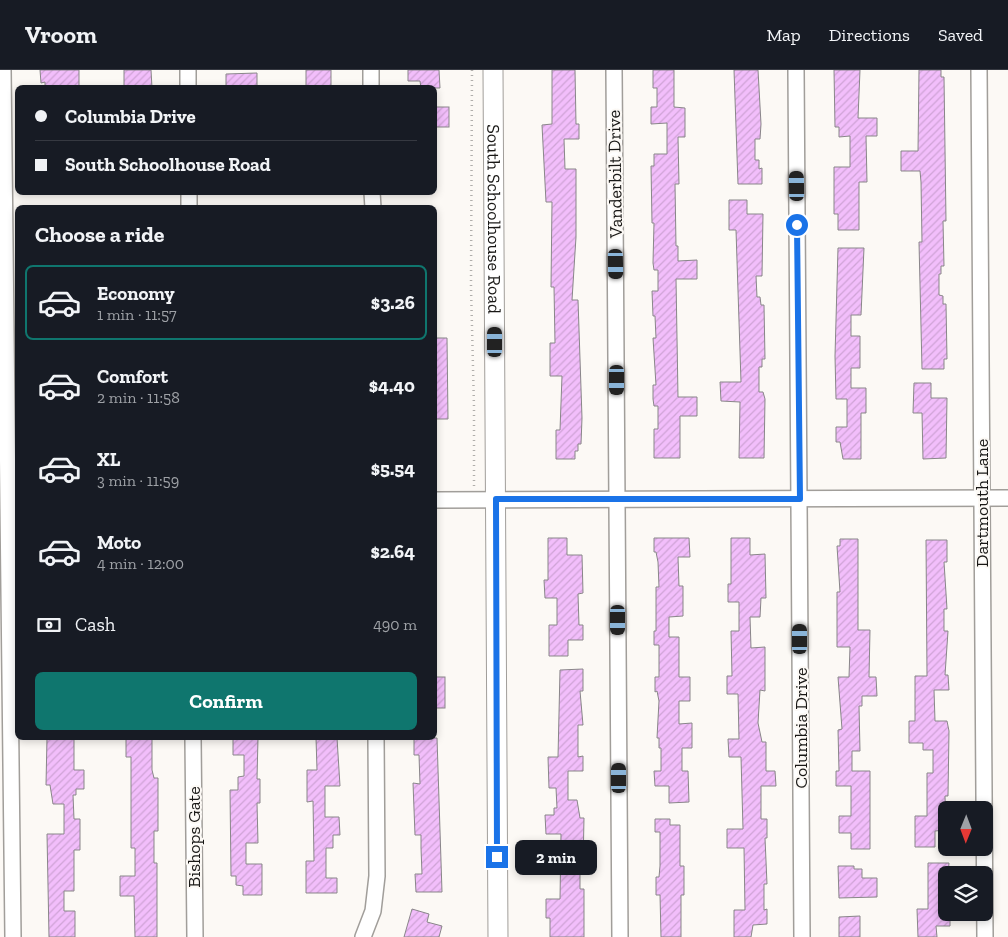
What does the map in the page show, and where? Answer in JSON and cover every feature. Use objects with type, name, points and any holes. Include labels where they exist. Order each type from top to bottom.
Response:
[{"type":"street","points":[[4,70],[12,937]]},
{"type":"street","points":[[188,70],[188,85]]},
{"type":"street","points":[[371,70],[372,85]]},
{"type":"street","name":"South Schoolhouse Road","points":[[493,70],[498,937]]},
{"type":"street","name":"Vanderbilt Drive","points":[[614,70],[620,937]]},
{"type":"street","name":"Columbia Drive","points":[[796,70],[802,937]]},
{"type":"street","name":"Dartmouth Lane","points":[[979,70],[985,937]]},
{"type":"street","points":[[437,500],[1008,498]]},
{"type":"street","name":"Bishops Gate","points":[[193,740],[195,937]]},
{"type":"street","points":[[363,937],[373,911],[377,876],[376,740]]},
{"type":"path","points":[[472,70],[471,287],[474,500]]},
{"type":"building","points":[[40,70],[79,70],[79,85],[45,85],[45,82],[41,83]]},
{"type":"building","points":[[124,70],[151,70],[152,85],[124,85]]},
{"type":"building","points":[[306,70],[331,70],[331,85],[306,85]]},
{"type":"building","points":[[408,70],[439,70],[440,88],[437,88],[437,85],[421,85],[420,81],[408,81]]},
{"type":"building","points":[[552,70],[575,70],[576,124],[579,124],[579,139],[564,139],[565,169],[576,169],[576,237],[572,300],[578,300],[582,418],[581,444],[578,444],[578,451],[575,451],[575,459],[556,459],[556,430],[560,430],[562,376],[550,376],[550,343],[555,343],[554,287],[551,287],[552,202],[546,202],[542,125],[552,124]]},
{"type":"building","points":[[653,70],[674,70],[674,107],[685,108],[685,137],[678,137],[679,184],[675,184],[676,246],[678,246],[678,261],[697,260],[697,279],[676,279],[678,397],[697,397],[697,416],[680,416],[680,458],[654,458],[654,429],[658,429],[658,406],[654,406],[653,399],[653,385],[656,385],[653,338],[656,338],[652,291],[658,291],[658,270],[654,270],[653,263],[654,223],[652,223],[651,166],[654,166],[654,154],[667,154],[667,123],[651,124],[651,107],[657,107],[657,88],[653,88]]},
{"type":"building","points":[[734,70],[758,70],[761,124],[760,139],[755,139],[755,160],[759,160],[759,169],[762,168],[762,184],[738,184]]},
{"type":"building","points":[[834,70],[860,70],[858,118],[877,118],[877,136],[866,136],[867,182],[859,182],[859,230],[838,230],[838,214],[834,214],[834,167],[850,167],[850,136],[839,137],[839,127],[835,127]]},
{"type":"building","points":[[919,70],[941,70],[941,77],[944,77],[946,221],[943,221],[944,266],[941,266],[941,274],[939,274],[939,295],[943,296],[943,304],[946,304],[947,359],[944,359],[944,369],[922,369],[919,242],[922,242],[920,171],[901,171],[901,151],[918,151]]},
{"type":"building","points":[[257,73],[257,85],[226,85],[226,74]]},
{"type":"building","points":[[437,107],[449,107],[449,127],[437,127]]},
{"type":"building","points":[[729,200],[747,200],[747,214],[763,214],[762,276],[756,276],[757,297],[760,297],[761,305],[764,305],[765,359],[762,359],[762,367],[759,367],[759,392],[763,392],[765,399],[764,458],[739,458],[740,402],[721,401],[720,382],[741,382],[736,230],[729,230]]},
{"type":"building","points":[[838,248],[864,248],[861,315],[851,315],[851,336],[860,336],[860,368],[851,368],[851,388],[866,388],[866,413],[861,413],[861,459],[843,459],[840,442],[836,442],[836,427],[847,427],[847,399],[836,399],[835,356]]},
{"type":"building","points":[[437,338],[447,338],[448,419],[437,419]]},
{"type":"building","points":[[914,383],[931,383],[931,398],[947,398],[946,458],[923,459],[922,413],[913,413]]},
{"type":"building","points":[[548,538],[567,538],[567,555],[582,555],[583,593],[578,594],[579,625],[583,625],[583,640],[568,640],[568,656],[549,656],[549,625],[557,625],[557,598],[545,598],[544,580],[548,580]]},
{"type":"building","points":[[654,538],[689,538],[690,557],[678,557],[679,586],[683,586],[683,616],[669,617],[669,637],[679,637],[679,677],[690,677],[690,701],[679,701],[679,724],[692,723],[692,748],[682,748],[682,771],[688,771],[689,802],[669,803],[669,786],[655,786],[654,771],[661,771],[661,748],[659,748],[659,738],[657,738],[659,701],[657,691],[655,692],[655,677],[659,677],[659,645],[654,645],[654,631],[656,631],[656,587],[659,587],[658,562],[656,552],[654,552]]},
{"type":"building","points":[[731,538],[750,538],[750,555],[765,554],[766,598],[761,598],[760,617],[750,617],[751,648],[765,647],[765,691],[760,690],[758,723],[762,742],[766,742],[766,771],[775,771],[776,786],[761,786],[761,819],[767,819],[767,838],[765,838],[767,884],[764,884],[764,910],[767,909],[767,924],[753,925],[751,937],[734,937],[734,910],[745,910],[744,848],[727,848],[727,829],[743,829],[741,757],[729,757],[728,739],[739,739],[738,694],[727,694],[727,676],[732,676],[731,631],[739,631],[739,602],[728,602],[728,584],[731,584]]},
{"type":"building","points":[[840,539],[858,539],[858,630],[870,630],[869,677],[876,677],[877,696],[862,696],[862,706],[859,706],[860,751],[852,751],[852,771],[870,771],[870,849],[851,849],[851,833],[839,833],[839,816],[851,816],[851,786],[836,786],[836,771],[839,771],[838,730],[842,729],[838,677],[849,677],[850,647],[837,647],[837,592],[840,592],[837,546],[840,546]]},
{"type":"building","points":[[926,540],[947,540],[947,562],[944,562],[947,609],[944,609],[944,631],[948,631],[945,675],[948,675],[949,690],[934,690],[935,721],[947,721],[949,731],[948,796],[945,796],[945,801],[938,801],[938,831],[935,831],[935,847],[915,847],[915,816],[927,816],[927,773],[933,773],[933,750],[923,750],[923,743],[909,743],[909,721],[915,721],[915,676],[927,676]]},
{"type":"building","points":[[583,669],[583,691],[580,691],[583,725],[578,725],[578,757],[583,756],[583,771],[568,771],[568,800],[577,800],[580,818],[584,818],[583,866],[580,867],[580,889],[584,889],[584,937],[550,937],[550,918],[546,918],[546,899],[560,899],[561,834],[546,834],[545,815],[554,815],[554,808],[557,808],[556,788],[549,788],[548,757],[558,757],[560,670]]},
{"type":"building","points":[[437,677],[445,677],[445,708],[437,708]]},
{"type":"building","points":[[437,738],[442,892],[416,892],[415,874],[422,874],[421,835],[415,835],[413,783],[420,784],[419,755],[414,755],[414,740],[437,740]]},
{"type":"building","points":[[47,740],[74,740],[74,770],[84,770],[84,789],[76,789],[76,795],[73,795],[74,819],[80,819],[80,850],[74,850],[74,891],[64,891],[64,911],[75,911],[75,937],[49,937],[47,834],[64,834],[64,804],[53,804],[50,785],[46,785]]},
{"type":"building","points":[[126,740],[152,740],[152,770],[154,778],[158,778],[158,831],[154,831],[154,863],[157,863],[157,937],[135,937],[134,896],[120,896],[120,876],[135,876],[135,848],[131,848],[131,757],[126,757]]},
{"type":"building","points":[[233,740],[258,740],[257,779],[260,779],[260,803],[257,803],[258,843],[246,843],[246,864],[262,864],[262,895],[243,895],[243,886],[236,885],[236,876],[231,876],[230,790],[238,790],[238,777],[244,776],[244,755],[233,755]]},
{"type":"building","points":[[316,740],[337,740],[340,786],[325,786],[325,817],[339,817],[340,835],[333,835],[333,848],[326,848],[326,878],[337,878],[337,893],[306,893],[306,861],[314,861],[313,801],[307,802],[307,770],[317,770]]},
{"type":"building","points":[[655,819],[670,819],[670,825],[680,825],[680,866],[684,866],[684,895],[681,895],[681,937],[661,937],[660,895],[656,895],[656,877],[659,877],[660,866],[660,832],[655,832]]},
{"type":"building","points":[[928,863],[949,863],[949,866],[938,866],[938,921],[950,921],[950,926],[936,926],[937,937],[918,937],[917,909],[928,909]]},
{"type":"building","points":[[838,866],[854,866],[854,869],[862,869],[862,878],[877,878],[877,897],[839,898]]},
{"type":"building","points":[[412,909],[429,914],[427,922],[442,926],[439,937],[404,937]]},
{"type":"building","points":[[860,916],[860,937],[839,937],[839,917]]},
{"type":"route","points":[[497,857],[496,499],[800,499],[797,225]]}]
